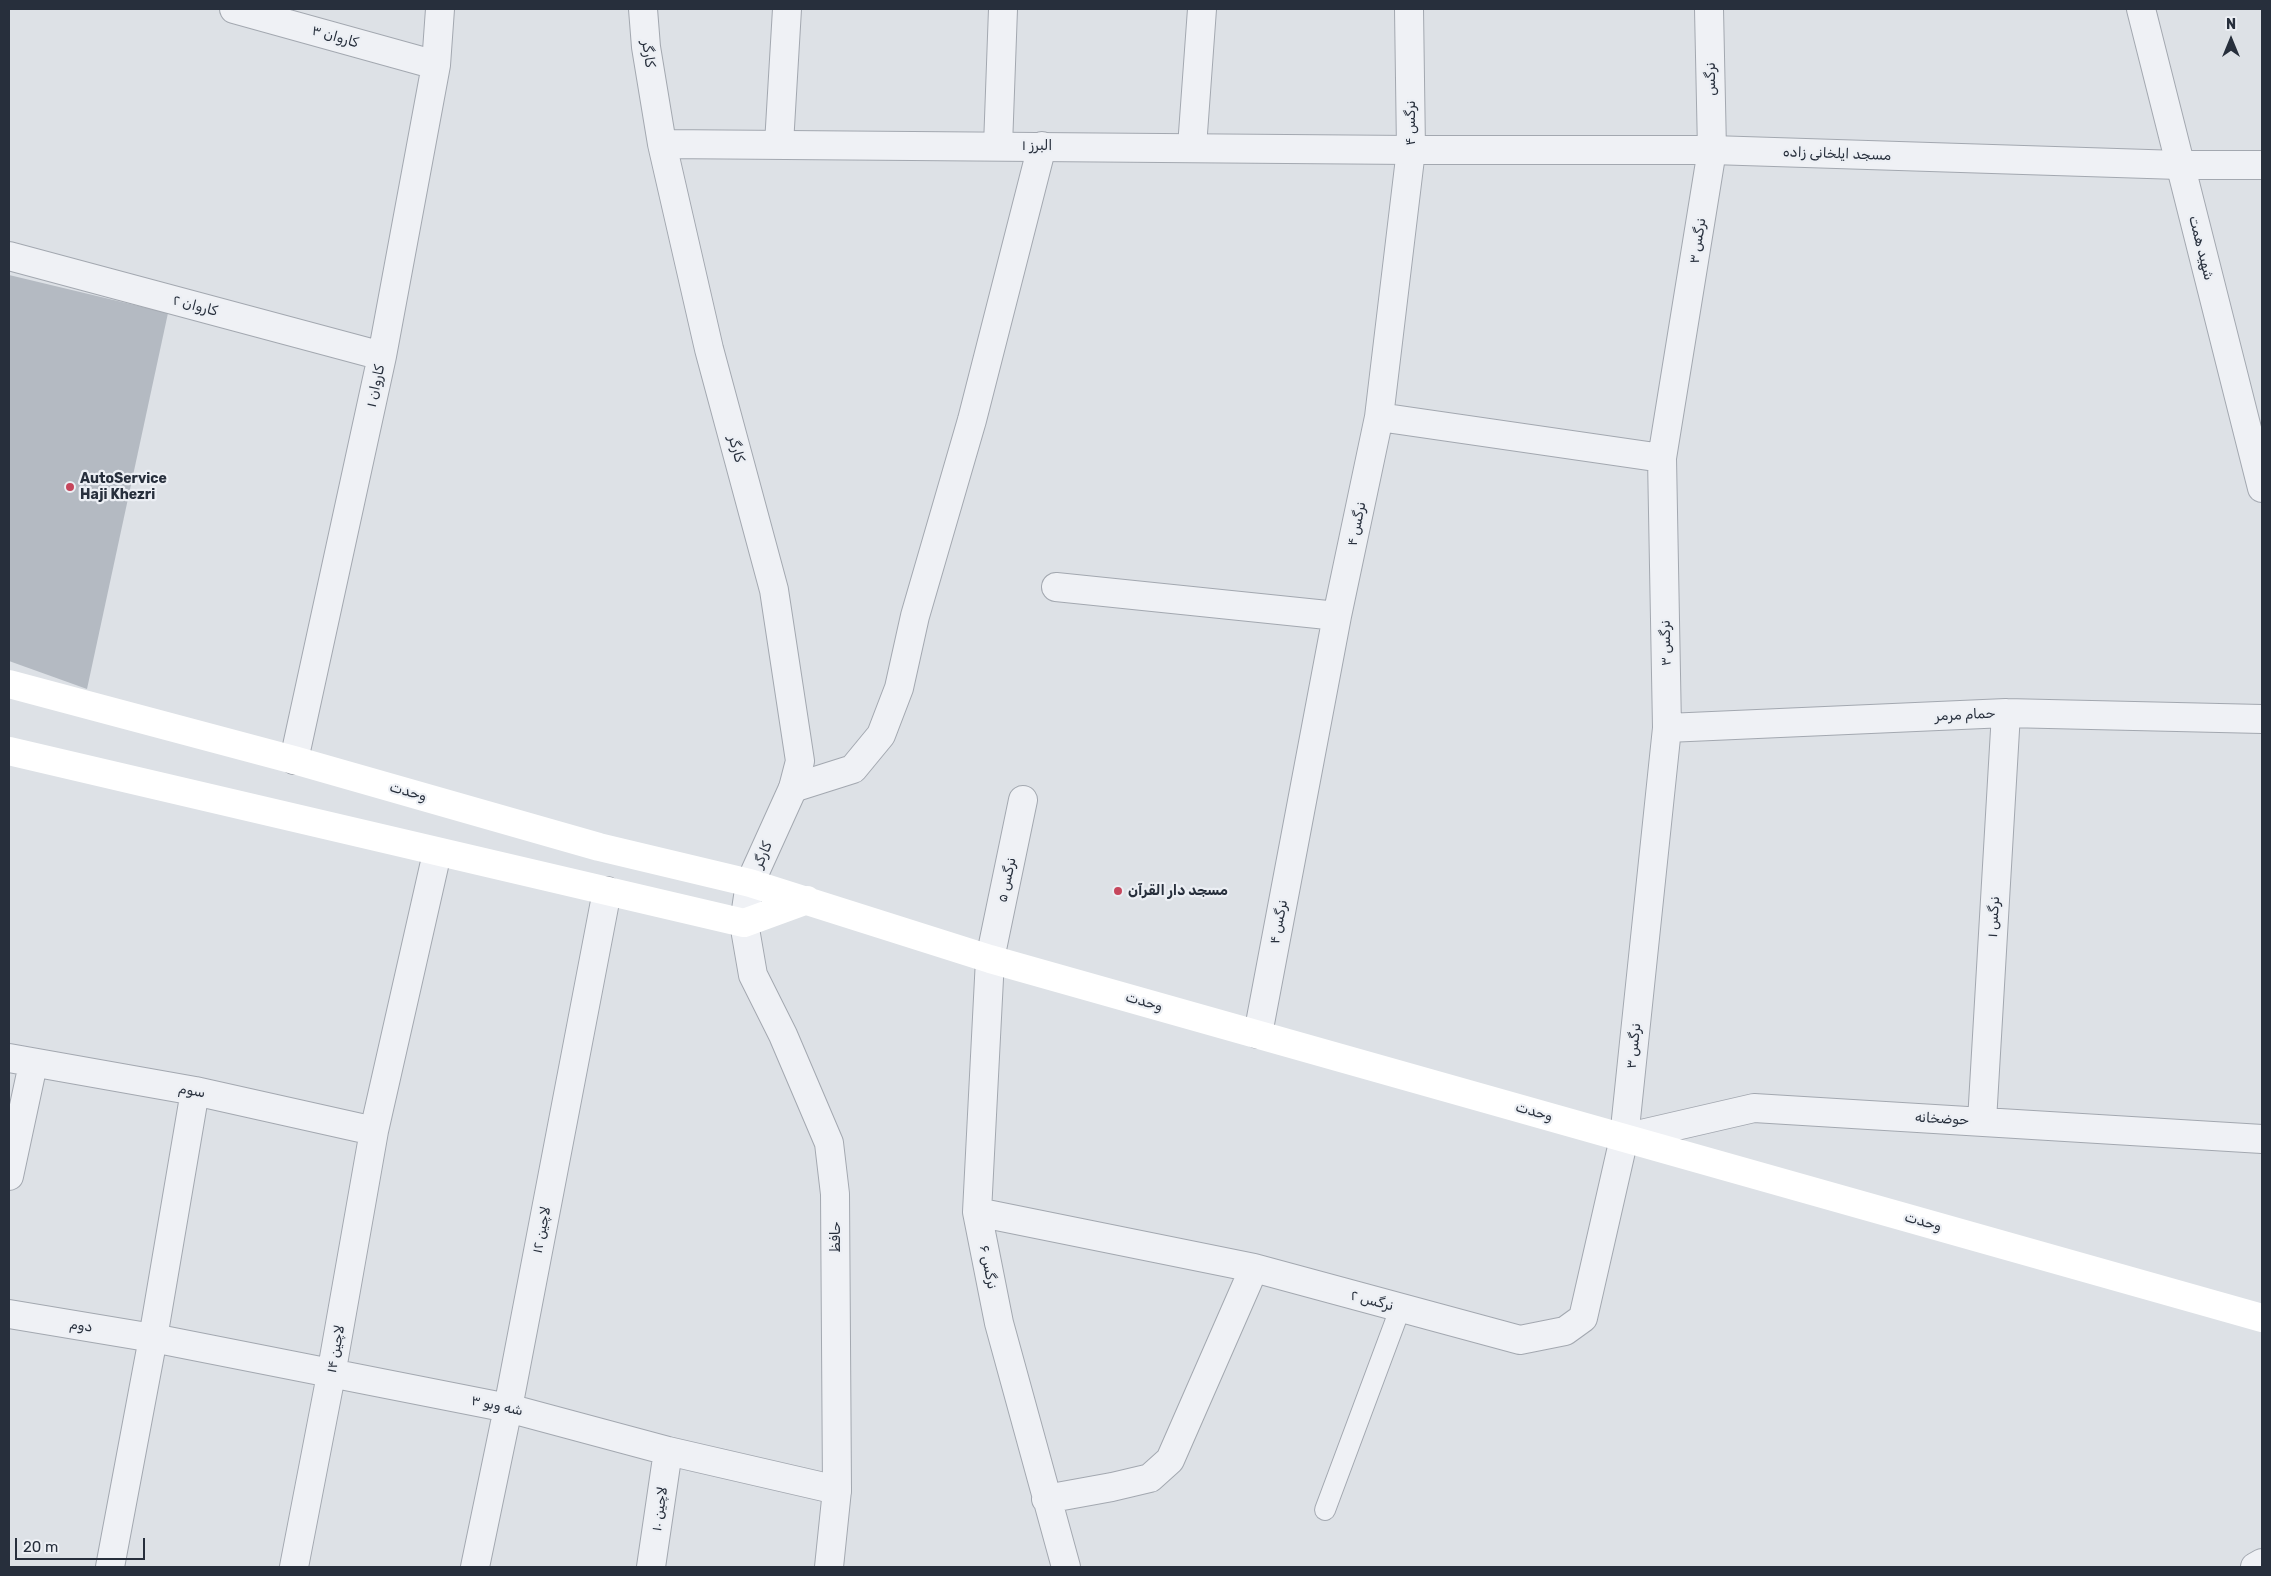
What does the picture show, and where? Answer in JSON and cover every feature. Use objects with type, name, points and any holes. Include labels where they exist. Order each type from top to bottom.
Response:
[{"type":"main road","name":"وحدت","points":[[9,684],[294,760],[599,847],[750,883],[990,959],[2262,1318]]},
{"type":"main road","points":[[9,751],[437,853],[744,923],[807,900]]},
{"type":"street","name":"کاروان ۳","points":[[234,9],[436,66]]},
{"type":"street","name":"کاروان ۱","points":[[294,760],[382,356],[436,66],[440,9]]},
{"type":"street","name":"کارگر","points":[[643,9],[646,47],[662,144],[709,349],[774,590],[800,761],[792,788],[750,883],[744,923]]},
{"type":"street","points":[[779,144],[787,9]]},
{"type":"street","points":[[998,146],[1003,9]]},
{"type":"street","points":[[1192,147],[1202,9]]},
{"type":"street","name":"نرگس ۴","points":[[1258,1034],[1337,616],[1379,417],[1411,150],[1409,9]]},
{"type":"street","name":"نرگس","points":[[1709,9],[1712,150]]},
{"type":"street","name":"شهید همت","points":[[2141,9],[2262,488]]},
{"type":"street","name":"البرز ۱","points":[[662,144],[1411,150]]},
{"type":"street","points":[[792,788],[853,769],[881,735],[899,688],[915,616],[972,420],[1042,146]]},
{"type":"street","name":"مسجد ایلخانی زاده","points":[[1411,150],[1712,150],[2179,165],[2262,165]]},
{"type":"street","name":"نرگس ۳","points":[[1624,1138],[1667,728],[1662,458],[1712,150]]},
{"type":"street","name":"کاروان ۲","points":[[9,256],[382,356]]},
{"type":"street","points":[[1379,417],[1662,458]]},
{"type":"street","points":[[1056,587],[1337,616]]},
{"type":"street","name":"حمام مرمر","points":[[1667,728],[2006,713],[2262,719]]},
{"type":"street","name":"نرگس ۱","points":[[1982,1121],[2006,713]]},
{"type":"street","name":"نرگس ۵","points":[[990,959],[1023,800]]},
{"type":"street","name":"لاچین ۱۴","points":[[294,1567],[331,1375],[374,1130],[437,853]]},
{"type":"street","name":"لاچین ۱۲","points":[[475,1567],[508,1408],[607,891]]},
{"type":"street","name":"حافظ","points":[[744,923],[753,975],[783,1035],[829,1144],[835,1194],[837,1490],[829,1567]]},
{"type":"street","name":"نرگس ۶","points":[[990,959],[977,1212],[1000,1323],[1046,1499],[1066,1567]]},
{"type":"street","points":[[9,1176],[21,1061]]},
{"type":"street","name":"سوم","points":[[21,1061],[195,1091],[374,1130]]},
{"type":"street","points":[[110,1567],[153,1338],[195,1091]]},
{"type":"street","name":"حوضخانه","points":[[1624,1138],[1754,1108],[2262,1139]]},
{"type":"street","name":"نرگس ۲","points":[[977,1212],[1254,1268],[1520,1340],[1565,1331],[1583,1318],[1624,1138]]},
{"type":"street","points":[[1046,1499],[1112,1488],[1150,1478],[1170,1460],[1254,1268]]},
{"type":"street","name":"دوم","points":[[9,1314],[153,1338]]},
{"type":"street","name":"شه وبو ۳","points":[[153,1338],[331,1375],[508,1408],[668,1451],[837,1490]]},
{"type":"street","name":"لاچین ۱۰","points":[[651,1567],[668,1451]]},
{"type":"street","points":[[2255,1567],[2262,1563]]},
{"type":"lane","points":[[1325,1510],[1400,1309]]},
{"type":"building","name":"AutoService Haji Khezri","points":[[9,275],[168,313],[87,689],[9,661]]},
{"type":"place","name":"AutoService Haji Khezri","points":[[70,487]]},
{"type":"place","name":"مسجد دار القرآن","points":[[1118,891]]}]
